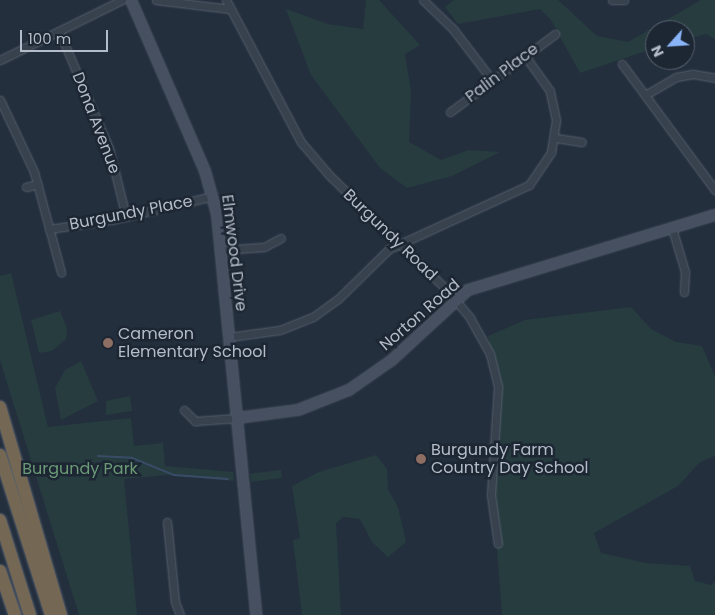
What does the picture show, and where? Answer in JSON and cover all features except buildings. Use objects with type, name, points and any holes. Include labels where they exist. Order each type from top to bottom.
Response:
[{"type":"highway","points":[[0,407],[61,615]]},
{"type":"highway","points":[[0,455],[51,615]]},
{"type":"highway","points":[[0,520],[30,615]]},
{"type":"highway","points":[[0,571],[15,615]]},
{"type":"street","points":[[0,60],[122,0]]},
{"type":"street","name":"Elmwood Drive","points":[[131,0],[213,196],[221,250],[256,615]]},
{"type":"street","points":[[156,0],[230,10]]},
{"type":"street","name":"Burgundy Road","points":[[226,0],[301,142],[329,175],[456,300],[490,354],[498,387],[491,495],[498,544]]},
{"type":"street","points":[[423,0],[453,29],[492,80]]},
{"type":"street","points":[[612,0],[624,0]]},
{"type":"street","name":"Dona Avenue","points":[[58,31],[109,148],[126,217]]},
{"type":"street","name":"Palin Place","points":[[450,112],[554,34]]},
{"type":"street","points":[[229,338],[280,330],[313,317],[399,244],[523,190],[544,166],[556,138],[553,100],[525,56]]},
{"type":"street","points":[[622,64],[715,190]]},
{"type":"street","points":[[645,95],[676,77],[693,74],[715,78]]},
{"type":"street","points":[[0,100],[38,184],[61,272]]},
{"type":"street","points":[[556,138],[582,142]]},
{"type":"street","points":[[26,187],[38,184]]},
{"type":"street","name":"Burgundy Place","points":[[49,228],[126,217],[213,196]]},
{"type":"street","name":"Norton Road","points":[[184,410],[195,422],[298,410],[349,390],[392,360],[456,300],[474,288],[715,216]]},
{"type":"street","points":[[672,228],[686,272],[684,292]]},
{"type":"street","points":[[221,250],[264,247],[281,238]]},
{"type":"street","points":[[167,522],[175,602],[180,615]]},
{"type":"green space","points":[[366,0],[379,0],[420,45],[405,54],[411,91],[409,142],[441,160],[469,150],[500,152],[452,176],[407,188],[380,168],[311,75],[286,9],[328,24],[363,29]]},
{"type":"green space","points":[[454,0],[558,0],[597,36],[628,42],[645,32],[645,51],[580,73],[551,20],[540,9],[458,24],[445,7]]},
{"type":"green space","points":[[701,0],[715,0],[715,39],[706,34],[695,37],[695,20],[666,20]]},
{"type":"green space","name":"Burgundy Park","points":[[11,273],[48,427],[131,418],[134,446],[163,443],[165,466],[233,472],[234,481],[166,475],[124,479],[137,615],[79,615],[0,360],[0,276]]},
{"type":"green space","points":[[631,307],[651,329],[676,342],[702,346],[715,376],[715,456],[700,462],[678,486],[594,533],[601,553],[646,563],[690,566],[695,581],[711,585],[715,581],[715,615],[502,615],[492,485],[498,387],[488,336],[525,320]]},
{"type":"green space","points":[[60,311],[67,328],[66,339],[52,351],[39,353],[31,320]]},
{"type":"green space","points":[[81,361],[98,401],[61,420],[55,388],[65,370]]},
{"type":"green space","points":[[130,396],[132,411],[106,415],[106,401]]},
{"type":"green space","points":[[376,455],[387,469],[388,490],[398,507],[406,542],[388,557],[372,542],[360,519],[343,517],[336,523],[341,615],[302,615],[293,540],[300,538],[292,486],[319,472]]},
{"type":"green space","points":[[281,470],[282,478],[251,482],[250,474]]},
{"type":"waterway","points":[[98,456],[132,458],[174,475],[228,479]]},
{"type":"place","name":"Cameron Elementary School","points":[[108,343]]},
{"type":"place","name":"Burgundy Farm Country Day School","points":[[421,459]]}]
